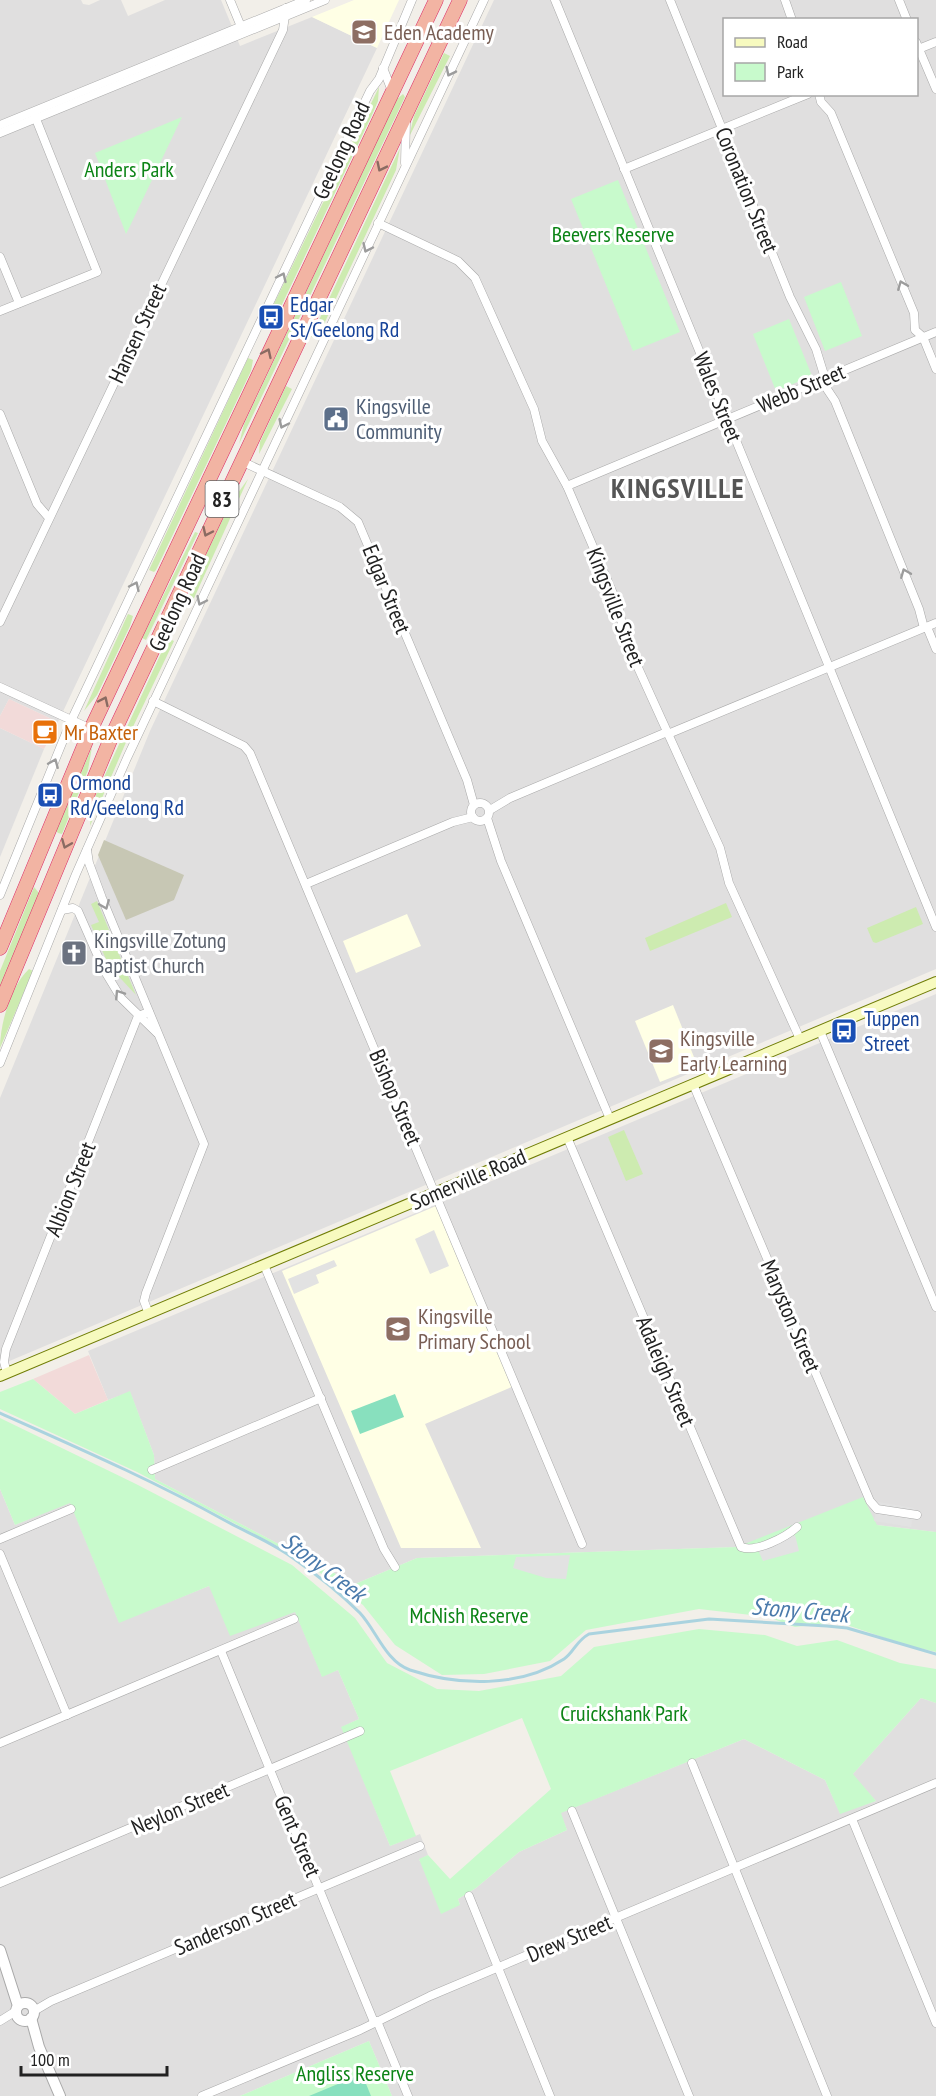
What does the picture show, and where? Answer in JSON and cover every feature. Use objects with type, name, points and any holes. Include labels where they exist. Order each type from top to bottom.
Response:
[{"type":"highway","name":"Geelong Road","points":[[0,948],[91,729],[436,0]]},
{"type":"highway","name":"Geelong Road","points":[[0,1005],[111,738],[460,0]]},
{"type":"highway","points":[[392,91],[421,82]]},
{"type":"highway","points":[[221,451],[241,460]]},
{"type":"highway","points":[[91,729],[111,738]]},
{"type":"main road","name":"Somerville Road","points":[[4,1375],[936,983]]},
{"type":"street","points":[[230,0],[243,30]]},
{"type":"street","points":[[287,12],[306,0]]},
{"type":"street","points":[[0,125],[34,115],[274,17],[325,0]]},
{"type":"street","name":"Geelong Road","points":[[0,895],[71,721],[412,0]]},
{"type":"street","name":"Geelong Road","points":[[1,1060],[87,850],[153,701],[484,0]]},
{"type":"street","name":"Wales Street","points":[[555,0],[936,927]]},
{"type":"street","name":"Coronation Street","points":[[670,0],[790,297],[805,322],[816,349],[823,379],[839,412],[925,627],[936,649]]},
{"type":"street","points":[[784,0],[791,18]]},
{"type":"street","points":[[899,0],[906,18]]},
{"type":"street","name":"Hansen Street","points":[[0,622],[274,44],[287,12]]},
{"type":"street","name":"Hansen Street","points":[[274,17],[274,44]]},
{"type":"street","points":[[936,42],[918,47],[936,89]]},
{"type":"street","name":"Geelong Road","points":[[382,66],[392,91]]},
{"type":"street","points":[[624,169],[803,96]]},
{"type":"street","points":[[820,96],[821,102],[831,113],[914,313],[915,330],[923,337],[936,369]]},
{"type":"street","name":"Geelong Road","points":[[405,166],[407,111]]},
{"type":"street","points":[[0,133],[34,115]]},
{"type":"street","points":[[0,311],[98,272],[34,115]]},
{"type":"street","name":"Kingsville Street","points":[[378,223],[458,261],[471,272],[534,409],[543,441],[567,486],[620,609],[625,639],[721,851],[729,883],[800,1039]]},
{"type":"street","points":[[0,257],[19,303]]},
{"type":"street","name":"Webb Street","points":[[567,486],[936,332]]},
{"type":"street","points":[[0,414],[37,504],[49,518]]},
{"type":"street","name":"Edgar Street","points":[[241,460],[340,507],[358,522],[610,1119]]},
{"type":"street","points":[[306,884],[936,623]]},
{"type":"street","points":[[0,687],[91,729]]},
{"type":"street","name":"Bishop Street","points":[[153,701],[244,746],[249,751],[582,1544]]},
{"type":"street","points":[[87,850],[88,863],[203,1140],[204,1148],[146,1293],[144,1301],[148,1314]]},
{"type":"street","points":[[62,910],[73,908],[79,912],[104,970],[126,1004],[160,1036]]},
{"type":"street","points":[[138,1016],[149,1012]]},
{"type":"street","name":"Albion Street","points":[[4,1375],[6,1349],[138,1016]]},
{"type":"street","points":[[820,1031],[936,1307]]},
{"type":"street","name":"Maryston Street","points":[[693,1084],[870,1501],[878,1509],[916,1515]]},
{"type":"street","name":"Adaleigh Street","points":[[567,1137],[741,1547],[748,1550],[757,1547],[791,1533],[797,1527]]},
{"type":"street","points":[[264,1265],[384,1549],[395,1567]]},
{"type":"street","points":[[152,1470],[321,1398]]},
{"type":"street","points":[[0,1539],[71,1509]]},
{"type":"street","points":[[0,1554],[67,1715]]},
{"type":"street","points":[[0,1743],[294,1620]]},
{"type":"street","name":"Gent Street","points":[[221,1651],[408,2096]]},
{"type":"street","name":"Neylon Street","points":[[0,1883],[360,1731]]},
{"type":"street","points":[[692,1763],[827,2096]]},
{"type":"street","name":"Drew Street","points":[[202,2096],[936,1783]]},
{"type":"street","points":[[572,1811],[689,2096]]},
{"type":"street","points":[[852,1819],[936,2023]]},
{"type":"street","name":"Sanderson Street","points":[[0,2021],[420,1846]]},
{"type":"street","points":[[469,1896],[550,2096]]},
{"type":"street","points":[[0,1950],[60,2096]]},
{"type":"shaded area","points":[[0,0],[81,0],[83,4],[89,5],[100,0],[121,0],[128,16],[165,0],[221,0],[240,46],[312,17],[377,48],[58,722],[9,699],[0,716]]},
{"type":"shaded area","name":"Eden Academy","points":[[354,0],[399,0],[377,48],[312,17]]},
{"type":"shaded area","points":[[494,0],[936,0],[936,969],[0,1365],[0,1098],[150,731]]},
{"type":"shaded area","points":[[9,699],[58,722],[44,749],[0,728],[0,716]]},
{"type":"shaded area","points":[[0,728],[44,749],[0,857]]},
{"type":"shaded area","points":[[104,840],[184,875],[174,900],[126,920],[98,855]]},
{"type":"shaded area","points":[[407,914],[421,946],[356,973],[343,941]]},
{"type":"shaded area","points":[[936,994],[936,1532],[877,1525],[737,1547],[417,1558],[355,1584],[155,1479],[154,1455],[130,1392],[108,1400],[88,1351]]},
{"type":"shaded area","points":[[673,1005],[698,1067],[660,1082],[635,1021]]},
{"type":"shaded area","name":"Kingsville Primary School","points":[[436,1206],[514,1386],[425,1424],[481,1548],[401,1548],[282,1271]]},
{"type":"shaded area","points":[[434,1230],[449,1266],[430,1274],[415,1239]]},
{"type":"shaded area","points":[[334,1260],[337,1266],[316,1275],[319,1283],[294,1294],[288,1279]]},
{"type":"shaded area","points":[[89,1355],[108,1400],[75,1414],[33,1379]]},
{"type":"shaded area","points":[[0,1489],[15,1525],[70,1502],[119,1622],[209,1586],[243,1630],[295,1611],[322,1676],[338,1670],[359,1719],[342,1727],[390,1846],[420,1834],[428,1855],[419,1860],[460,1905],[458,1899],[476,1888],[519,1852],[567,1830],[560,1813],[744,1739],[825,1780],[840,1813],[876,1801],[852,1775],[921,1698],[936,1703],[936,2096],[392,2096],[369,2041],[240,2096],[0,2096]]},
{"type":"shaded area","points":[[878,1502],[914,1508],[911,1527],[874,1521]]},
{"type":"shaded area","points":[[795,1535],[799,1551],[763,1561],[758,1550]]},
{"type":"shaded area","points":[[570,1555],[566,1579],[546,1578],[513,1568],[516,1557]]},
{"type":"green space","points":[[444,53],[450,56],[409,137],[414,116]]},
{"type":"green space","points":[[379,87],[378,101],[372,115],[277,315],[270,312]]},
{"type":"green space","points":[[403,94],[405,97],[239,444],[244,424],[397,99]]},
{"type":"green space","name":"Anders Park","points":[[182,117],[130,226],[126,234],[95,153]]},
{"type":"green space","points":[[400,148],[396,170],[317,339],[311,337]]},
{"type":"green space","name":"Beevers Reserve","points":[[618,180],[680,332],[633,351],[571,199]]},
{"type":"green space","points":[[841,282],[862,336],[825,351],[804,297]]},
{"type":"green space","points":[[789,319],[812,376],[776,391],[753,334]]},
{"type":"green space","points":[[248,358],[253,360],[251,371],[156,570],[154,572],[149,570]]},
{"type":"green space","points":[[286,386],[292,389],[259,454],[260,442]]},
{"type":"green space","points":[[248,479],[190,607],[187,606],[192,584],[230,504]]},
{"type":"green space","points":[[195,532],[198,533],[146,640],[142,638]]},
{"type":"green space","points":[[128,614],[133,616],[130,626],[97,695],[84,711]]},
{"type":"green space","points":[[168,638],[174,641],[130,733],[90,826],[92,803]]},
{"type":"green space","points":[[92,747],[88,770],[62,834],[58,833],[56,831]]},
{"type":"green space","points":[[34,887],[39,893],[0,987],[0,971]]},
{"type":"green space","points":[[97,901],[136,995],[109,966],[91,925],[99,922],[91,904]]},
{"type":"green space","points":[[726,903],[732,917],[650,951],[645,938]]},
{"type":"green space","points":[[916,907],[923,924],[876,943],[873,942],[867,928]]},
{"type":"green space","points":[[29,969],[33,971],[0,1048],[8,1005],[17,985]]},
{"type":"green space","points":[[624,1130],[643,1174],[626,1181],[608,1137]]},
{"type":"green space","name":"McNish Reserve","points":[[33,1379],[75,1414],[130,1391],[154,1455],[155,1479],[355,1584],[417,1558],[737,1547],[863,1497],[877,1525],[936,1532],[936,1652],[906,1645],[838,1622],[795,1627],[768,1617],[699,1609],[586,1630],[550,1661],[484,1674],[442,1675],[395,1645],[363,1605],[300,1558],[137,1472],[0,1409],[0,1392]]},
{"type":"green space","points":[[395,1394],[404,1417],[360,1434],[351,1411]]},
{"type":"green space","name":"Cruickshank Park","points":[[0,1418],[136,1484],[292,1565],[355,1618],[387,1663],[437,1689],[479,1691],[561,1676],[594,1647],[699,1629],[765,1635],[797,1646],[837,1640],[900,1663],[936,1669],[936,1703],[921,1698],[853,1774],[876,1801],[840,1814],[825,1780],[744,1739],[561,1813],[567,1830],[519,1852],[476,1888],[458,1899],[460,1905],[441,1914],[419,1859],[428,1855],[450,1879],[551,1789],[522,1718],[390,1771],[416,1836],[390,1846],[341,1727],[359,1719],[338,1670],[322,1677],[295,1612],[230,1636],[209,1586],[119,1623],[70,1503],[15,1525],[0,1489]]},
{"type":"green space","name":"Angliss Reserve","points":[[369,2041],[392,2096],[240,2096]]},
{"type":"green space","points":[[362,2074],[371,2096],[309,2096]]},
{"type":"waterway","name":"Stony Creek","points":[[0,1413],[142,1478],[277,1548],[319,1577],[360,1613],[394,1660],[410,1670],[429,1675],[468,1681],[509,1679],[528,1675],[564,1659],[589,1634],[709,1619],[847,1628],[936,1654]]},
{"type":"place","name":"Eden Academy","points":[[364,32]]},
{"type":"place","name":"Edgar St/Geelong Rd","points":[[271,317]]},
{"type":"place","name":"Kingsville Community","points":[[336,419]]},
{"type":"place","name":"Mr Baxter","points":[[45,732]]},
{"type":"place","name":"Ormond Rd/Geelong Rd","points":[[50,795]]},
{"type":"place","name":"Kingsville Zotung Baptist Church","points":[[74,953]]},
{"type":"place","name":"Tuppen Street","points":[[844,1031]]},
{"type":"place","name":"Kingsville Early Learning","points":[[661,1051]]},
{"type":"place","name":"Kingsville Primary School","points":[[398,1329]]},
{"type":"district","name":"KINGSVILLE","points":[[678,487]]}]
